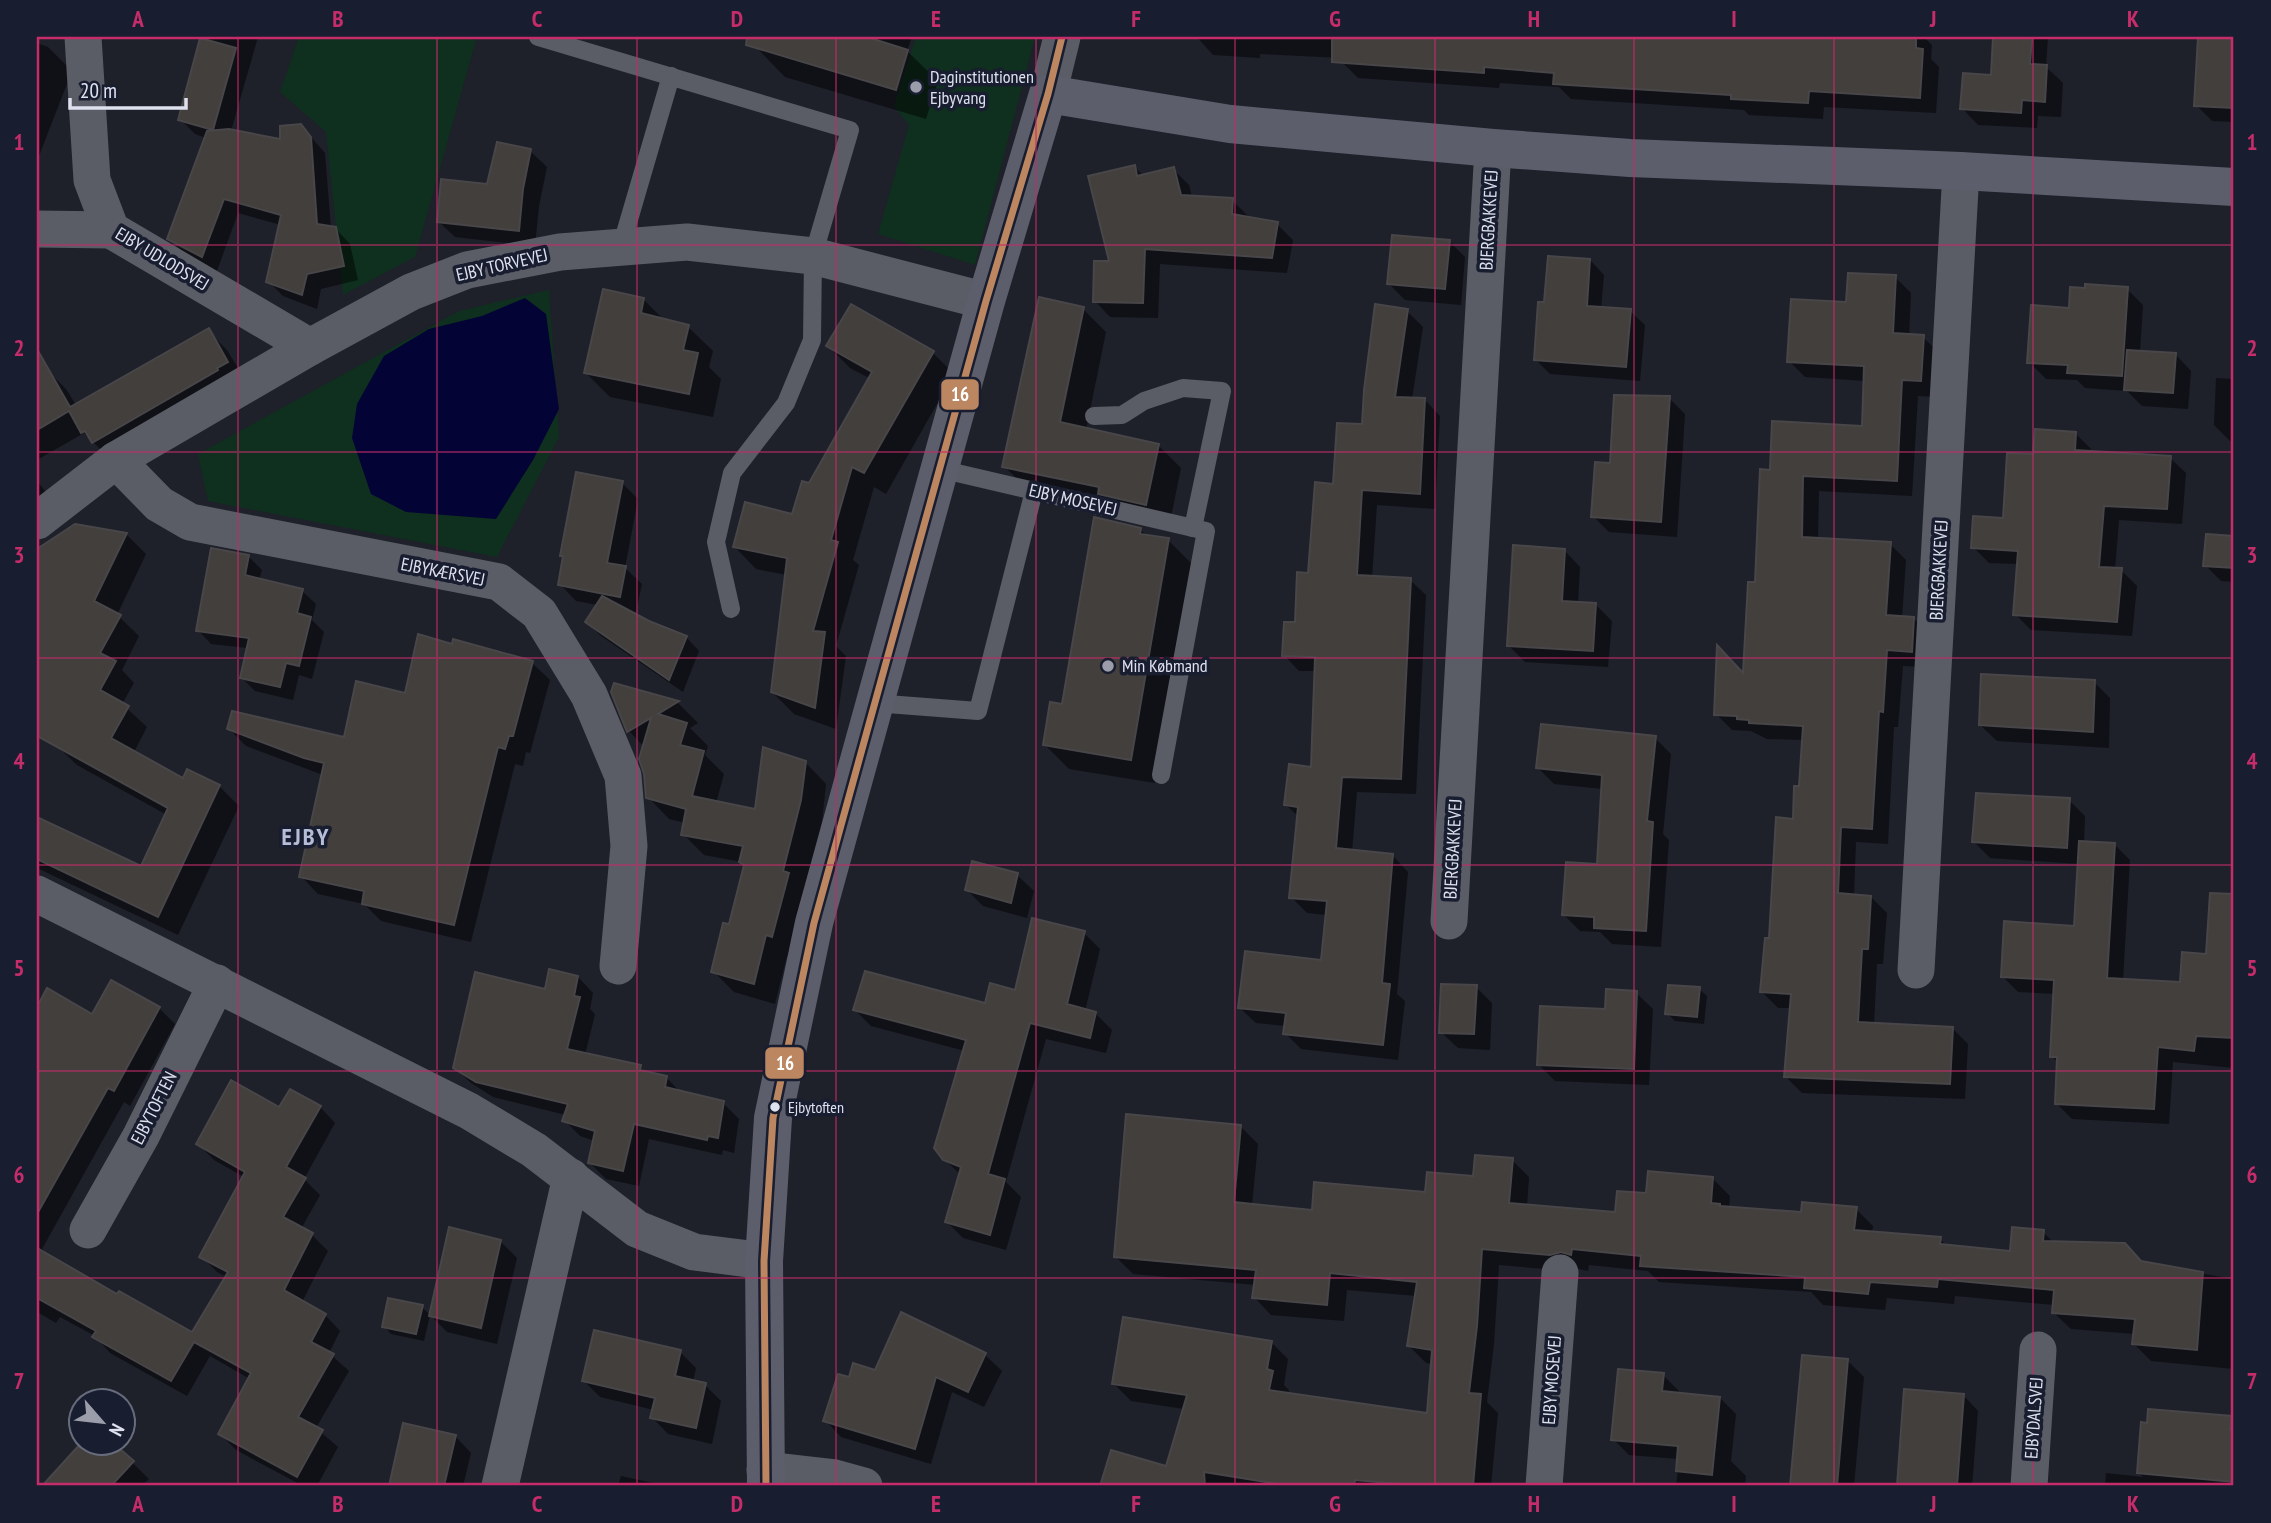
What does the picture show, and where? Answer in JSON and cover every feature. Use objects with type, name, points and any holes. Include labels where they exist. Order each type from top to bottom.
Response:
[{"type":"street","name":"EJBY UDLODSVEJ","points":[[83,37],[92,180],[111,230],[310,347]]},
{"type":"street","points":[[864,1486],[835,1478],[766,1478],[764,1261],[773,1118],[814,923],[1062,37]]},
{"type":"street","name":"BJERGBAKKEVEJ","points":[[1048,94],[1230,124],[1493,148],[1629,158],[1961,171],[2234,187]]},
{"type":"street","name":"BJERGBAKKEVEJ","points":[[1449,921],[1493,148]]},
{"type":"street","name":"BJERGBAKKEVEJ","points":[[1916,970],[1961,171]]},
{"type":"street","points":[[37,229],[111,230]]},
{"type":"street","name":"EJBY TORVEVEJ","points":[[37,521],[116,460],[310,347],[411,292],[467,270],[560,252],[687,242],[813,256],[986,301]]},
{"type":"street","name":"EJBYKÆRSVEJ","points":[[116,460],[159,504],[190,522],[499,582],[539,613],[589,695],[622,776],[629,846],[618,966]]},
{"type":"street","points":[[37,894],[469,1111],[534,1150],[637,1229],[694,1252],[764,1261]]},
{"type":"street","name":"EJBYTOFTEN","points":[[88,1230],[141,1136],[217,984]]},
{"type":"street","points":[[500,1486],[571,1177]]},
{"type":"street","name":"EJBY MOSEVEJ","points":[[1544,1486],[1560,1273]]},
{"type":"street","name":"EJBYDALSVEJ","points":[[2029,1486],[2038,1350]]},
{"type":"lane","points":[[538,37],[850,130],[813,256],[812,340],[786,403],[732,473],[716,542],[731,609]]},
{"type":"lane","points":[[621,247],[671,76]]},
{"type":"lane","points":[[1094,416],[1122,415],[1144,401],[1183,388],[1222,391],[1161,775]]},
{"type":"lane","name":"EJBY MOSEVEJ","points":[[940,469],[1199,529]]},
{"type":"lane","points":[[874,703],[978,711],[1034,491]]},
{"type":"green space","points":[[299,37],[467,37],[476,40],[415,257],[343,295],[326,132],[280,92]]},
{"type":"green space","points":[[916,37],[1035,37],[975,265],[878,234],[909,125],[894,106]]},
{"type":"green space","points":[[549,290],[559,437],[497,557],[208,501],[198,454],[459,311]]},
{"type":"shaded area","points":[[525,298],[546,314],[559,409],[533,460],[496,519],[406,512],[371,494],[352,438],[357,404],[384,356],[429,329],[482,316]]},
{"type":"building","points":[[747,37],[867,37],[908,50],[896,90],[746,45]]},
{"type":"building","points":[[1332,37],[1916,37],[1916,48],[1923,49],[1920,98],[1809,91],[1808,103],[1731,99],[1731,95],[1553,84],[1554,73],[1484,67],[1484,73],[1332,62]]},
{"type":"building","points":[[1993,37],[2032,37],[2030,64],[2047,65],[2045,102],[2022,100],[2021,113],[1960,109],[1963,73],[1991,75]]},
{"type":"building","points":[[2198,37],[2234,37],[2234,108],[2194,106]]},
{"type":"building","points":[[200,38],[236,48],[213,130],[178,120]]},
{"type":"building","points":[[301,124],[311,137],[317,224],[336,227],[344,266],[307,274],[302,295],[266,282],[281,215],[224,199],[202,257],[167,239],[207,131],[229,129],[280,139],[280,126]]},
{"type":"building","points":[[497,142],[531,149],[523,189],[519,231],[437,222],[441,179],[487,184]]},
{"type":"building","points":[[1135,165],[1137,176],[1174,167],[1181,195],[1233,198],[1232,214],[1278,222],[1272,258],[1145,249],[1143,303],[1093,302],[1094,261],[1109,261],[1088,176]]},
{"type":"building","points":[[1392,235],[1450,240],[1445,289],[1387,284]]},
{"type":"building","points":[[1548,256],[1590,259],[1587,306],[1631,309],[1626,367],[1534,360],[1538,302],[1544,302]]},
{"type":"building","points":[[1848,273],[1896,275],[1893,333],[1924,335],[1921,381],[1902,380],[1897,481],[1803,476],[1802,537],[1891,542],[1886,615],[1914,617],[1912,652],[1887,650],[1883,712],[1879,711],[1872,829],[1841,827],[1838,893],[1871,896],[1868,949],[1862,949],[1858,1022],[1953,1027],[1950,1084],[1784,1077],[1791,994],[1760,992],[1765,938],[1769,938],[1776,817],[1793,819],[1794,786],[1799,786],[1803,726],[1749,723],[1749,720],[1737,719],[1737,716],[1714,715],[1717,645],[1743,673],[1748,582],[1755,582],[1760,469],[1770,470],[1772,421],[1862,426],[1864,366],[1787,362],[1791,299],[1846,302]]},
{"type":"building","points":[[2085,284],[2128,287],[2122,376],[2067,373],[2068,365],[2027,363],[2031,305],[2069,308],[2070,287],[2085,288]]},
{"type":"building","points":[[603,289],[644,298],[641,313],[689,325],[683,350],[698,353],[689,394],[584,373]]},
{"type":"building","points":[[1039,297],[1084,307],[1060,422],[1159,444],[1146,505],[1098,494],[1099,487],[1002,467]]},
{"type":"building","points":[[851,304],[934,351],[864,473],[852,467],[831,540],[838,542],[813,631],[825,632],[815,708],[771,692],[787,558],[733,547],[745,502],[792,514],[802,481],[809,483],[872,372],[826,346]]},
{"type":"building","points":[[1375,304],[1408,309],[1395,397],[1425,398],[1420,494],[1362,490],[1357,575],[1411,578],[1401,779],[1342,777],[1336,848],[1393,854],[1382,983],[1390,984],[1383,1045],[1283,1034],[1286,1013],[1238,1008],[1245,951],[1321,960],[1327,901],[1289,898],[1298,807],[1284,805],[1289,764],[1311,767],[1315,657],[1282,656],[1284,622],[1295,622],[1297,572],[1308,573],[1315,482],[1333,484],[1337,423],[1362,424]]},
{"type":"building","points":[[209,328],[228,362],[217,368],[218,370],[92,443],[85,431],[81,433],[69,411],[37,430],[37,349],[70,407]]},
{"type":"building","points":[[2127,350],[2176,353],[2173,393],[2124,390]]},
{"type":"building","points":[[1614,395],[1670,396],[1661,522],[1591,517],[1595,462],[1610,463]]},
{"type":"building","points":[[2035,429],[2076,432],[2075,450],[2171,456],[2167,509],[2104,506],[2099,567],[2122,568],[2117,622],[2013,615],[2018,551],[1971,548],[1973,516],[2003,518],[2007,453],[2033,454]]},
{"type":"building","points":[[576,472],[623,481],[607,563],[626,566],[620,597],[558,585],[563,556],[560,556]]},
{"type":"building","name":"Min Købmand","points":[[1094,517],[1141,528],[1140,534],[1169,538],[1131,760],[1043,745],[1050,702],[1062,704]]},
{"type":"building","points":[[75,524],[127,533],[94,601],[121,615],[100,653],[116,661],[100,690],[129,706],[111,738],[183,778],[187,769],[220,785],[158,917],[37,859],[37,817],[141,866],[168,808],[37,736],[37,549]]},
{"type":"building","points":[[2206,534],[2234,536],[2234,568],[2203,566]]},
{"type":"building","points":[[1513,545],[1565,549],[1562,601],[1596,603],[1593,651],[1507,646]]},
{"type":"building","points":[[211,548],[249,555],[245,575],[303,589],[297,613],[311,617],[299,666],[286,663],[280,687],[240,678],[249,638],[196,631]]},
{"type":"building","points":[[602,596],[649,621],[687,636],[669,680],[585,622]]},
{"type":"building","points":[[418,634],[452,644],[453,639],[533,661],[513,736],[509,736],[505,749],[498,747],[454,925],[362,904],[364,891],[299,877],[324,763],[227,729],[232,711],[344,737],[356,681],[405,693]]},
{"type":"building","points":[[1981,674],[2095,680],[2093,732],[1979,725]]},
{"type":"building","points":[[614,683],[679,701],[658,714],[687,723],[680,745],[704,751],[692,796],[755,809],[763,747],[806,761],[801,800],[783,871],[789,873],[772,937],[766,935],[754,984],[711,972],[723,923],[729,924],[744,865],[739,862],[743,846],[681,835],[686,809],[646,798],[644,774],[639,759],[651,718],[627,732],[611,692]]},
{"type":"building","points":[[1541,724],[1656,736],[1647,821],[1653,822],[1646,931],[1594,928],[1594,917],[1562,915],[1566,862],[1597,864],[1602,775],[1536,768]]},
{"type":"building","points":[[1976,793],[2070,798],[2067,848],[1972,842]]},
{"type":"building","points":[[2079,841],[2115,843],[2107,978],[2180,982],[2182,952],[2206,954],[2210,893],[2234,894],[2234,1038],[2196,1036],[2194,1051],[2158,1047],[2154,1109],[2055,1104],[2057,1057],[2050,1057],[2054,980],[2001,977],[2004,921],[2074,926]]},
{"type":"building","points":[[972,861],[1018,873],[1011,903],[965,890]]},
{"type":"building","points":[[1032,918],[1085,931],[1067,1004],[1096,1012],[1090,1038],[1030,1023],[988,1174],[1005,1179],[990,1235],[945,1222],[961,1167],[943,1160],[934,1148],[966,1040],[853,1010],[865,971],[985,1003],[990,983],[1015,990]]},
{"type":"building","points":[[549,969],[578,976],[574,996],[580,997],[567,1049],[641,1065],[640,1070],[667,1076],[665,1087],[724,1101],[718,1138],[708,1136],[707,1140],[634,1124],[623,1171],[588,1163],[595,1131],[562,1121],[568,1104],[476,1082],[453,1068],[475,972],[545,989]]},
{"type":"building","points":[[111,980],[160,1007],[114,1091],[108,1088],[37,1214],[37,1007],[47,988],[92,1014]]},
{"type":"building","points":[[1441,984],[1477,985],[1474,1034],[1439,1033]]},
{"type":"building","points":[[1668,985],[1700,987],[1697,1017],[1665,1014]]},
{"type":"building","points":[[1606,989],[1637,991],[1634,1069],[1537,1065],[1540,1006],[1605,1009]]},
{"type":"building","points":[[231,1080],[279,1107],[290,1089],[321,1106],[286,1167],[306,1178],[283,1217],[313,1233],[284,1290],[326,1314],[311,1342],[334,1354],[298,1417],[323,1430],[297,1477],[218,1434],[251,1373],[194,1342],[171,1381],[92,1337],[96,1331],[37,1298],[37,1248],[117,1294],[119,1291],[192,1332],[228,1272],[199,1257],[245,1172],[196,1144]]},
{"type":"building","points":[[1126,1114],[1241,1125],[1234,1202],[1312,1210],[1314,1182],[1425,1192],[1427,1172],[1473,1176],[1475,1155],[1513,1158],[1509,1203],[1615,1212],[1617,1191],[1646,1193],[1648,1171],[1713,1177],[1711,1203],[1720,1206],[1801,1212],[1802,1202],[1857,1207],[1854,1230],[1941,1237],[1940,1244],[2010,1251],[2012,1227],[2044,1230],[2043,1241],[2125,1243],[2141,1261],[2203,1272],[2197,1350],[2132,1344],[2135,1319],[2052,1313],[2054,1290],[1938,1279],[1937,1287],[1870,1282],[1868,1294],[1804,1288],[1805,1277],[1640,1266],[1641,1256],[1572,1249],[1571,1255],[1561,1252],[1550,1255],[1482,1249],[1469,1393],[1481,1394],[1473,1486],[1423,1486],[1355,1480],[1354,1486],[1290,1486],[1204,1472],[1205,1486],[1100,1486],[1111,1450],[1166,1466],[1187,1395],[1112,1384],[1123,1317],[1272,1341],[1267,1369],[1273,1371],[1269,1390],[1427,1413],[1432,1350],[1407,1346],[1417,1282],[1330,1273],[1327,1305],[1252,1298],[1256,1270],[1114,1257]]},
{"type":"building","points":[[449,1227],[501,1240],[481,1328],[429,1316]]},
{"type":"building","points":[[388,1298],[423,1305],[416,1334],[382,1327]]},
{"type":"building","points":[[901,1312],[986,1353],[968,1392],[936,1377],[915,1449],[823,1421],[838,1374],[849,1377],[853,1363],[875,1370]]},
{"type":"building","points":[[594,1330],[681,1350],[675,1376],[706,1383],[696,1428],[650,1418],[655,1398],[582,1381]]},
{"type":"building","points":[[1802,1355],[1848,1359],[1837,1486],[1790,1486]]},
{"type":"building","points":[[1618,1369],[1664,1373],[1662,1391],[1720,1397],[1712,1475],[1676,1471],[1678,1446],[1611,1440]]},
{"type":"building","points":[[1904,1389],[1964,1394],[1957,1486],[1897,1486]]},
{"type":"building","points":[[2148,1409],[2232,1416],[2230,1430],[2234,1430],[2234,1482],[2137,1473],[2141,1422],[2147,1423]]},
{"type":"building","points":[[403,1423],[456,1435],[444,1486],[389,1486]]},
{"type":"building","points":[[69,1456],[128,1456],[134,1461],[111,1486],[42,1486]]},
{"type":"transit line","name":"16","points":[[766,1486],[764,1261],[773,1118],[814,923],[1062,37]]},
{"type":"place","name":"Daginstitutionen Ejbyvang","points":[[916,87]]},
{"type":"place","name":"Min Købmand","points":[[1108,666]]},
{"type":"place","name":"Ejbytoften","points":[[775,1107]]},
{"type":"district","name":"EJBY","points":[[306,837]]}]
